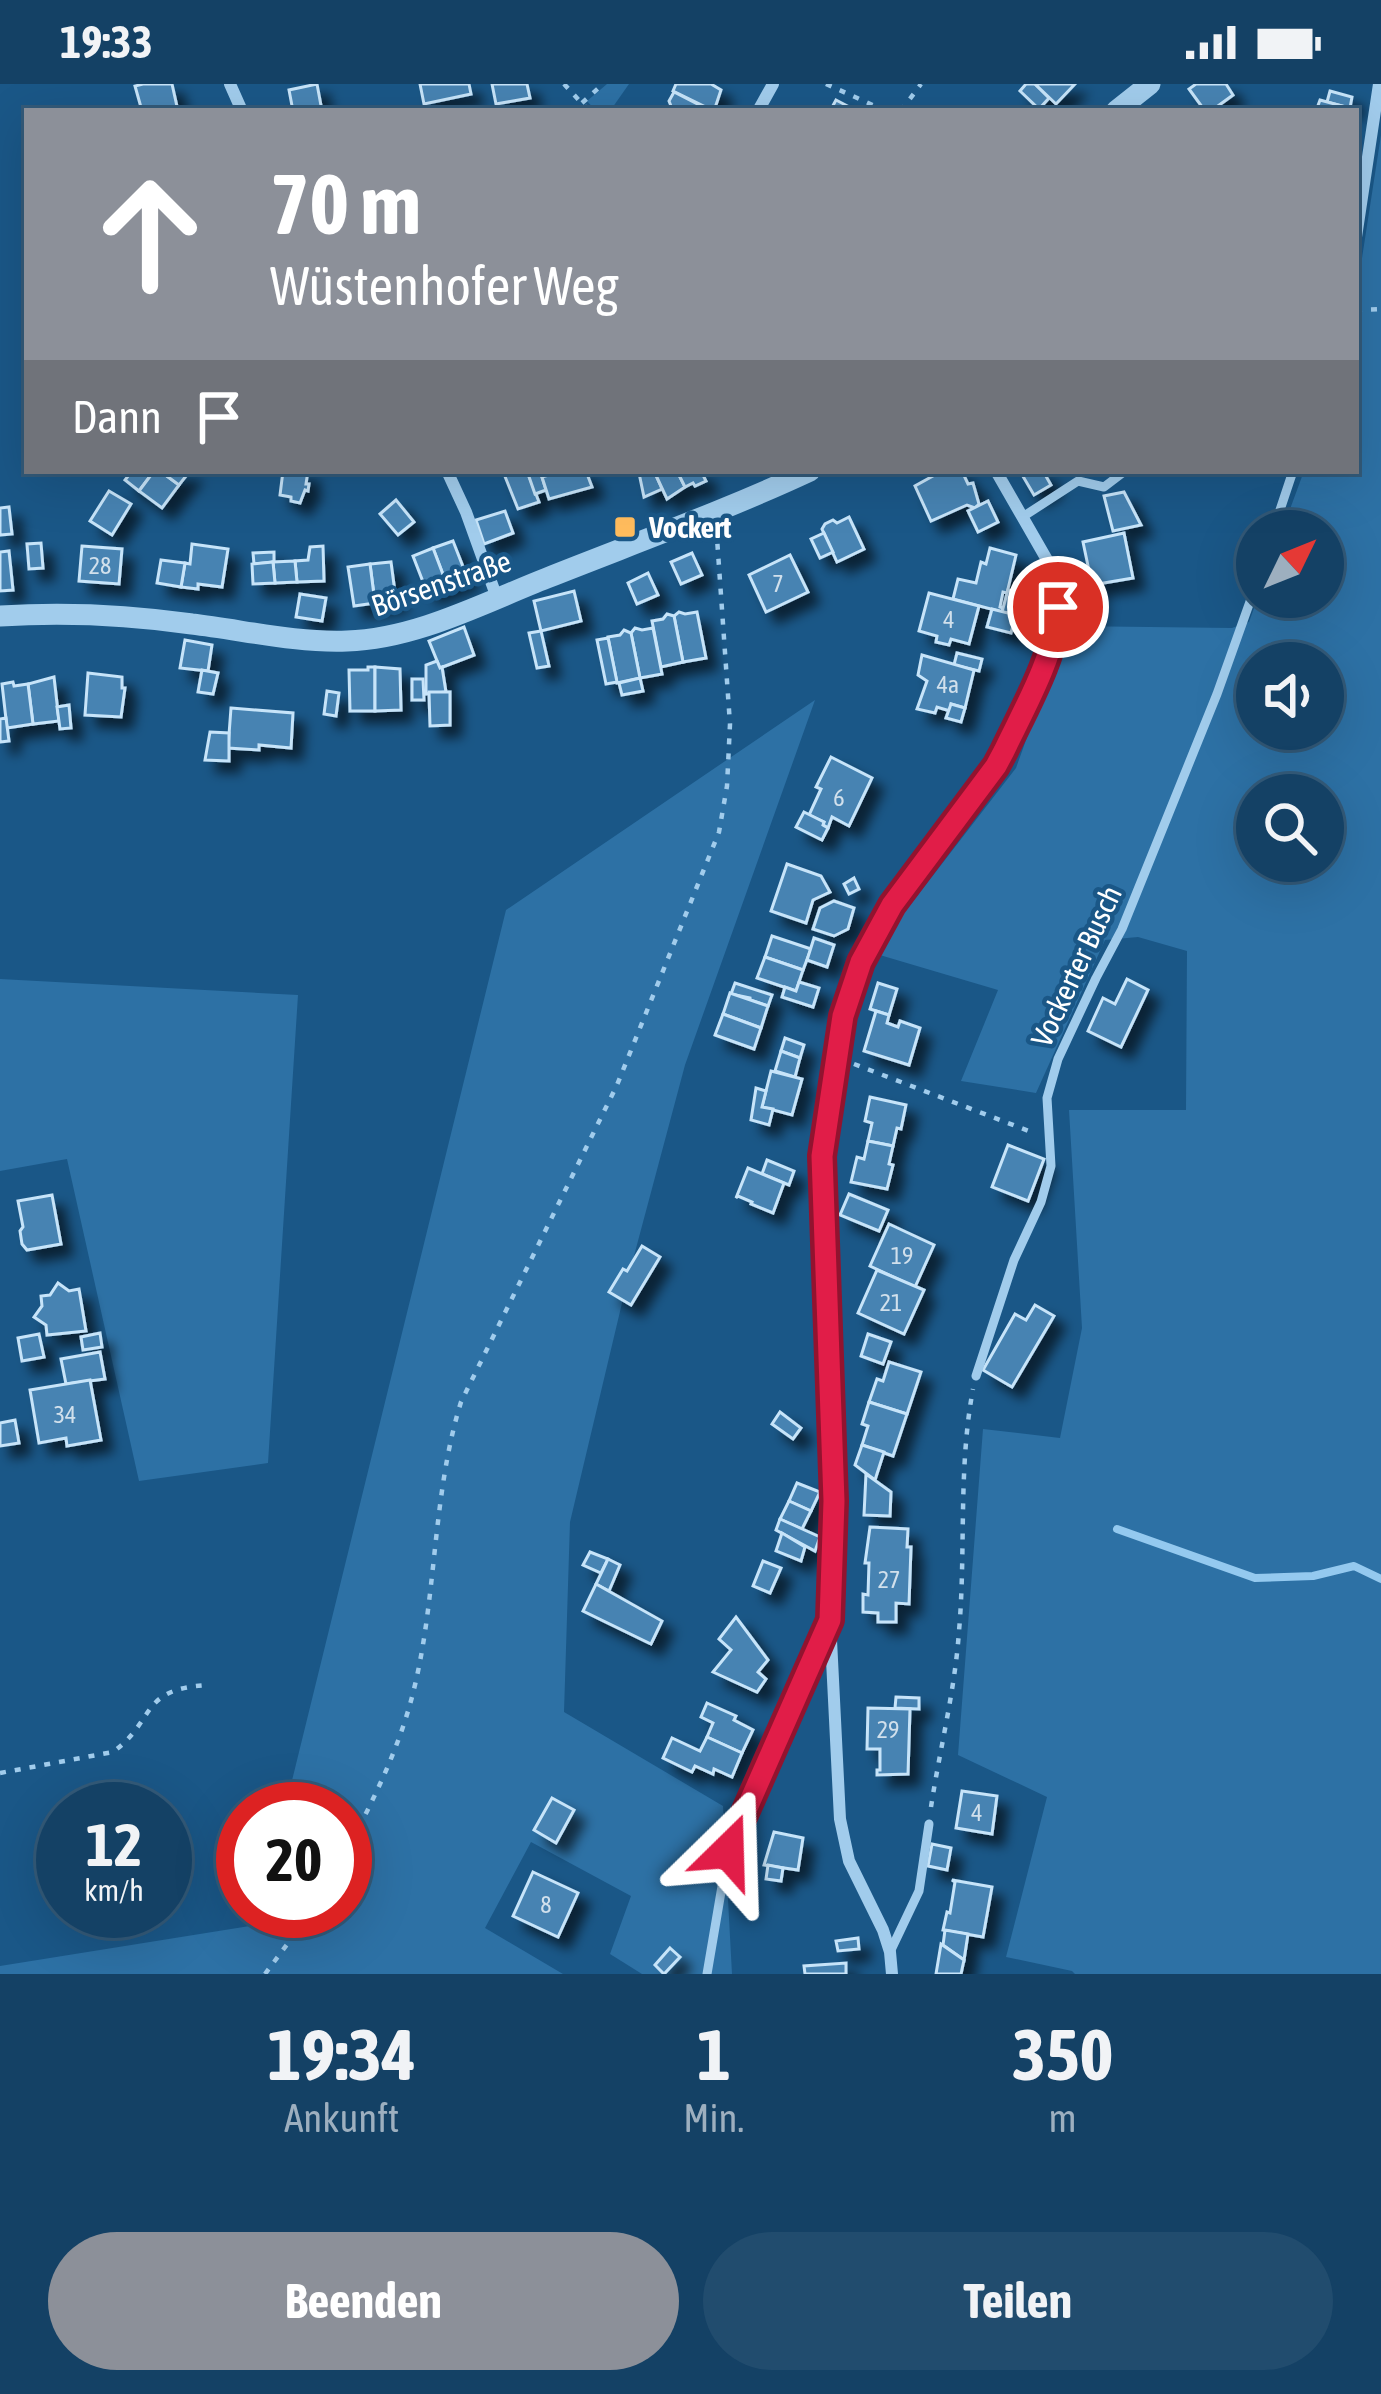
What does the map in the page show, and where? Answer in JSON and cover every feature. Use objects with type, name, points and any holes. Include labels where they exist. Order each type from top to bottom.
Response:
[{"type":"street","points":[[1120,108],[1150,84]]},
{"type":"street","points":[[1359,216],[1378,84]]},
{"type":"street","points":[[448,474],[496,598]]},
{"type":"street","name":"Börsenstraße","points":[[0,616],[149,619],[328,641],[379,639],[496,598],[803,474]]},
{"type":"street","points":[[892,1974],[883,1930],[849,1861],[842,1834],[830,1620],[834,1501],[822,1156],[843,1016],[871,940],[996,766],[1057,623],[1050,565],[998,474]]},
{"type":"lane","points":[[1024,516],[1078,481],[1104,487],[1121,474]]},
{"type":"lane","points":[[1280,510],[1292,474]]},
{"type":"lane","name":"Vockerter Busch","points":[[976,1376],[1051,1166],[1047,1098],[1058,1059],[1122,929],[1244,618]]},
{"type":"lane","points":[[707,1974],[728,1851],[830,1620]]},
{"type":"lane","points":[[890,1952],[920,1891],[928,1824]]},
{"type":"path","points":[[564,84],[587,108]]},
{"type":"path","points":[[582,103],[603,84]]},
{"type":"path","points":[[826,84],[879,108]]},
{"type":"path","points":[[372,1796],[413,1692],[448,1443],[461,1402],[617,1085],[718,832],[727,786],[730,724],[716,512]]},
{"type":"path","points":[[837,1059],[1051,1140]]},
{"type":"path","points":[[928,1824],[959,1636],[965,1431],[976,1376]]},
{"type":"path","points":[[0,1774],[113,1752],[163,1695],[208,1684]]},
{"type":"path","points":[[265,1974],[292,1938]]},
{"type":"shaded area","points":[[607,84],[629,84],[612,108],[593,108],[587,101]]},
{"type":"shaded area","points":[[1381,135],[1381,1974],[1075,1974],[1006,1957],[1047,1797],[958,1755],[983,1429],[1060,1438],[1082,1328],[1069,1110],[1186,1110],[1187,951],[1138,937],[1105,940],[1036,1093],[961,1081],[998,990],[873,953],[1016,768],[1067,626],[1232,628],[1250,618],[1344,618],[1344,510],[1290,510],[1303,474],[1359,474],[1359,278]]},
{"type":"shaded area","points":[[815,700],[685,1065],[570,1522],[564,1712],[723,1806],[732,1974],[642,1974],[610,1954],[631,1896],[531,1842],[485,1928],[563,1974],[0,1974],[0,1966],[216,1931],[216,1938],[372,1938],[372,1782],[292,1782],[506,910]]},
{"type":"shaded area","points":[[0,979],[298,995],[268,1463],[139,1481],[67,1159],[0,1171]]},
{"type":"building","points":[[172,84],[177,108],[141,108],[135,86]]},
{"type":"building","points":[[317,84],[321,108],[292,108],[289,90]]},
{"type":"building","points":[[420,84],[469,84],[471,94],[424,104]]},
{"type":"building","points":[[492,84],[527,84],[530,98],[496,104]]},
{"type":"building","points":[[676,84],[711,84],[721,90],[715,108],[673,91]]},
{"type":"building","points":[[1026,84],[1035,84],[1049,98],[1038,108],[1020,91]]},
{"type":"building","points":[[1035,84],[1075,84],[1056,104]]},
{"type":"building","points":[[1196,84],[1226,84],[1233,95],[1215,108],[1203,108],[1189,89]]},
{"type":"building","points":[[1330,91],[1352,97],[1350,108],[1327,102]]},
{"type":"building","points":[[674,92],[705,108],[670,108]]},
{"type":"building","points":[[1320,100],[1342,106],[1342,108],[1317,108]]},
{"type":"building","points":[[130,474],[152,474],[139,491],[125,480]]},
{"type":"building","points":[[152,474],[164,474],[179,485],[162,508],[139,491]]},
{"type":"building","points":[[164,474],[188,474],[179,485]]},
{"type":"building","points":[[283,474],[308,474],[308,491],[300,503],[280,495]]},
{"type":"building","points":[[504,474],[528,474],[539,502],[518,509]]},
{"type":"building","points":[[528,474],[541,474],[546,490],[535,494]]},
{"type":"building","points":[[587,474],[592,487],[549,499],[542,477]]},
{"type":"building","points":[[639,474],[655,474],[662,489],[644,497]]},
{"type":"building","points":[[655,474],[678,474],[685,487],[667,499]]},
{"type":"building","points":[[678,474],[702,474],[706,481],[695,486],[685,487]]},
{"type":"building","points":[[937,474],[963,474],[968,484],[973,483],[979,504],[931,521],[915,486]]},
{"type":"building","points":[[1022,474],[1045,474],[1051,485],[1034,495]]},
{"type":"building","points":[[109,491],[131,504],[112,535],[90,521]]},
{"type":"building","points":[[1124,492],[1141,525],[1113,531],[1104,496]]},
{"type":"building","points":[[396,500],[414,522],[398,535],[380,514]]},
{"type":"building","points":[[988,501],[998,522],[978,532],[968,511]]},
{"type":"building","points":[[9,507],[12,534],[0,535],[0,508]]},
{"type":"building","points":[[505,511],[513,533],[484,544],[476,520]]},
{"type":"building","points":[[849,517],[864,549],[837,562],[822,529],[833,520],[837,523]]},
{"type":"building","points":[[824,533],[833,552],[820,558],[811,539]]},
{"type":"building","points":[[1124,533],[1133,578],[1092,585],[1083,542]]},
{"type":"building","points":[[453,541],[467,577],[447,585],[433,548]]},
{"type":"building","points":[[41,543],[43,568],[29,569],[27,544]]},
{"type":"building","points":[[192,544],[228,549],[222,587],[181,587]]},
{"type":"building","points":[[82,546],[122,549],[119,584],[79,581]]},
{"type":"building","points":[[323,546],[324,581],[297,582],[295,561],[308,560],[310,547]]},
{"type":"building","points":[[433,548],[447,585],[427,592],[413,556]]},
{"type":"building","points":[[990,548],[1016,555],[1007,593],[1003,592],[1002,612],[953,599],[958,579],[976,583]]},
{"type":"building","points":[[9,551],[13,590],[0,591],[0,552]]},
{"type":"building","points":[[274,552],[274,562],[254,564],[253,553]]},
{"type":"building","points":[[692,553],[702,575],[681,584],[671,562]]},
{"type":"building","points":[[790,555],[808,592],[766,612],[749,575]]},
{"type":"building","points":[[161,560],[185,563],[181,587],[157,583]]},
{"type":"building","points":[[295,561],[297,582],[275,583],[273,562]]},
{"type":"building","points":[[273,562],[275,583],[253,584],[252,564]]},
{"type":"building","points":[[391,562],[396,600],[375,603],[370,564]]},
{"type":"building","points":[[370,564],[375,603],[354,606],[348,567]]},
{"type":"building","points":[[648,573],[658,595],[637,604],[628,583]]},
{"type":"building","points":[[1008,590],[1021,594],[1016,615],[1002,612]]},
{"type":"building","points":[[574,591],[581,621],[541,631],[534,601]]},
{"type":"building","points":[[929,593],[979,606],[969,644],[951,639],[949,645],[936,642],[937,636],[919,631]]},
{"type":"building","points":[[300,594],[326,598],[322,621],[296,617]]},
{"type":"building","points":[[992,609],[1016,615],[1011,633],[987,627]]},
{"type":"building","points":[[697,612],[706,658],[683,662],[674,616]]},
{"type":"building","points":[[674,616],[683,662],[661,667],[652,621]]},
{"type":"building","points":[[464,627],[474,655],[440,668],[429,641]]},
{"type":"building","points":[[635,628],[653,628],[662,674],[640,678],[631,633]]},
{"type":"building","points":[[624,630],[631,633],[640,678],[617,683],[608,637]]},
{"type":"building","points":[[541,631],[549,666],[537,668],[529,633]]},
{"type":"building","points":[[608,638],[617,682],[606,684],[597,640]]},
{"type":"building","points":[[185,640],[212,645],[208,671],[180,668]]},
{"type":"building","points":[[957,653],[982,659],[979,671],[954,665]]},
{"type":"building","points":[[922,655],[974,670],[965,708],[951,704],[950,711],[937,707],[935,713],[917,709],[927,681],[918,675]]},
{"type":"building","points":[[437,661],[446,692],[426,694],[426,665]]},
{"type":"building","points":[[375,667],[375,711],[350,711],[349,670]]},
{"type":"building","points":[[375,667],[400,669],[401,710],[375,711]]},
{"type":"building","points":[[202,670],[218,673],[213,694],[198,692]]},
{"type":"building","points":[[88,673],[122,677],[121,717],[85,715]]},
{"type":"building","points":[[54,677],[59,721],[33,724],[28,684]]},
{"type":"building","points":[[640,678],[643,691],[622,695],[619,683]]},
{"type":"building","points":[[412,679],[423,679],[424,700],[412,700]]},
{"type":"building","points":[[13,682],[14,686],[28,684],[33,724],[7,728],[2,684]]},
{"type":"building","points":[[327,691],[339,693],[336,716],[324,714]]},
{"type":"building","points":[[429,692],[450,692],[450,725],[430,726]]},
{"type":"building","points":[[951,704],[965,708],[961,722],[946,718]]},
{"type":"building","points":[[69,705],[71,728],[60,729],[57,707]]},
{"type":"building","points":[[231,708],[293,713],[291,748],[228,748]]},
{"type":"building","points":[[6,718],[9,741],[0,742],[0,719]]},
{"type":"building","points":[[210,732],[229,733],[229,761],[205,760]]},
{"type":"building","points":[[831,757],[872,778],[849,826],[832,817],[828,828],[809,815]]},
{"type":"building","points":[[804,812],[828,828],[822,840],[796,827]]},
{"type":"building","points":[[787,864],[821,876],[830,892],[813,900],[806,923],[771,911]]},
{"type":"building","points":[[854,878],[859,889],[849,894],[844,884]]},
{"type":"building","points":[[834,901],[854,908],[848,929],[834,936],[813,929],[820,908]]},
{"type":"building","points":[[772,936],[811,949],[803,970],[765,957]]},
{"type":"building","points":[[814,938],[834,945],[827,967],[807,960]]},
{"type":"building","points":[[765,957],[803,970],[796,991],[757,978]]},
{"type":"building","points":[[1127,979],[1148,990],[1121,1047],[1088,1031],[1103,998],[1115,1004]]},
{"type":"building","points":[[799,982],[819,988],[813,1007],[782,997],[785,987],[796,991]]},
{"type":"building","points":[[735,983],[772,995],[768,1006],[731,994]]},
{"type":"building","points":[[878,983],[897,989],[889,1015],[870,1009]]},
{"type":"building","points":[[730,993],[768,1006],[761,1028],[723,1014]]},
{"type":"building","points":[[876,1011],[889,1015],[887,1023],[898,1027],[900,1021],[920,1028],[909,1065],[864,1051]]},
{"type":"building","points":[[723,1014],[761,1028],[754,1049],[715,1035]]},
{"type":"building","points":[[785,1038],[804,1045],[800,1058],[781,1051]]},
{"type":"building","points":[[781,1051],[800,1058],[795,1077],[775,1071]]},
{"type":"building","points":[[771,1071],[802,1079],[792,1115],[762,1107]]},
{"type":"building","points":[[756,1088],[766,1091],[762,1107],[773,1109],[769,1125],[751,1120]]},
{"type":"building","points":[[870,1097],[906,1105],[893,1146],[868,1141],[872,1123],[865,1121]]},
{"type":"building","points":[[868,1141],[893,1146],[887,1189],[851,1182],[857,1157],[864,1159]]},
{"type":"building","points":[[1008,1145],[1044,1159],[1028,1201],[992,1187]]},
{"type":"building","points":[[767,1160],[794,1171],[789,1185],[762,1174]]},
{"type":"building","points":[[748,1168],[784,1183],[773,1213],[736,1198]]},
{"type":"building","points":[[849,1194],[888,1210],[879,1231],[840,1215]]},
{"type":"building","points":[[52,1195],[61,1244],[27,1250],[22,1244],[18,1201]]},
{"type":"building","points":[[889,1224],[934,1245],[915,1287],[870,1266]]},
{"type":"building","points":[[642,1246],[660,1257],[631,1305],[609,1292]]},
{"type":"building","points":[[877,1270],[924,1290],[904,1334],[858,1313]]},
{"type":"building","points":[[58,1283],[69,1291],[79,1289],[86,1331],[47,1335],[46,1325],[34,1317],[42,1306],[41,1296],[50,1295]]},
{"type":"building","points":[[1035,1305],[1054,1316],[1012,1387],[983,1370],[1015,1314],[1026,1320]]},
{"type":"building","points":[[100,1333],[102,1347],[83,1350],[81,1337]]},
{"type":"building","points":[[39,1334],[44,1357],[22,1361],[18,1338]]},
{"type":"building","points":[[868,1334],[891,1342],[883,1364],[861,1356]]},
{"type":"building","points":[[100,1352],[105,1379],[66,1384],[61,1359]]},
{"type":"building","points":[[889,1362],[921,1372],[907,1414],[869,1402]]},
{"type":"building","points":[[90,1380],[101,1440],[67,1446],[66,1438],[39,1443],[30,1390]]},
{"type":"building","points":[[869,1402],[907,1414],[893,1456],[862,1445]]},
{"type":"building","points":[[780,1412],[801,1428],[793,1439],[772,1424]]},
{"type":"building","points":[[15,1420],[19,1443],[0,1446],[0,1423]]},
{"type":"building","points":[[862,1445],[884,1452],[875,1480],[855,1465]]},
{"type":"building","points":[[866,1474],[891,1492],[890,1516],[864,1515]]},
{"type":"building","points":[[797,1483],[820,1492],[811,1511],[789,1501]]},
{"type":"building","points":[[789,1501],[811,1511],[802,1529],[780,1519]]},
{"type":"building","points":[[780,1519],[820,1537],[815,1551],[776,1530]]},
{"type":"building","points":[[870,1527],[908,1529],[909,1604],[896,1603],[896,1622],[878,1622],[878,1613],[863,1612]]},
{"type":"building","points":[[782,1533],[805,1547],[801,1561],[776,1551]]},
{"type":"building","points":[[590,1552],[608,1559],[601,1573],[583,1565]]},
{"type":"building","points":[[608,1559],[620,1565],[609,1591],[596,1584]]},
{"type":"building","points":[[763,1561],[781,1568],[770,1593],[753,1586]]},
{"type":"building","points":[[596,1584],[662,1621],[651,1644],[583,1611]]},
{"type":"building","points":[[736,1617],[768,1660],[758,1672],[766,1679],[757,1692],[713,1672],[731,1650],[719,1639]]},
{"type":"building","points":[[896,1697],[919,1698],[919,1709],[895,1708]]},
{"type":"building","points":[[707,1703],[753,1730],[742,1753],[707,1737],[713,1723],[701,1717]]},
{"type":"building","points":[[868,1708],[910,1709],[908,1774],[877,1775],[880,1749],[867,1749]]},
{"type":"building","points":[[707,1737],[742,1753],[732,1777],[695,1766],[692,1772],[663,1758],[672,1738],[700,1751]]},
{"type":"building","points":[[962,1791],[997,1796],[992,1834],[956,1828]]},
{"type":"building","points":[[552,1798],[574,1810],[556,1843],[534,1830]]},
{"type":"building","points":[[774,1832],[803,1838],[798,1870],[764,1865]]},
{"type":"building","points":[[932,1844],[951,1848],[947,1870],[928,1866]]},
{"type":"building","points":[[768,1865],[783,1868],[781,1881],[766,1879]]},
{"type":"building","points":[[533,1872],[578,1893],[558,1937],[513,1916]]},
{"type":"building","points":[[952,1880],[992,1887],[983,1937],[943,1930],[950,1913]]},
{"type":"building","points":[[945,1930],[968,1934],[964,1960],[943,1945]]},
{"type":"building","points":[[858,1938],[859,1949],[838,1951],[836,1941]]},
{"type":"building","points":[[941,1944],[964,1960],[961,1974],[936,1974]]},
{"type":"building","points":[[670,1948],[680,1957],[664,1974],[655,1965]]},
{"type":"building","points":[[846,1963],[846,1974],[805,1974],[804,1966]]},
{"type":"waterway","points":[[1117,1529],[1255,1578],[1313,1576],[1354,1566],[1381,1579]]},
{"type":"place","name":"Vockert","points":[[625,527]]},
{"type":"route","points":[[728,1851],[830,1620],[834,1501],[822,1156],[843,1016],[861,962],[892,905],[1004,751],[1049,648],[1058,607]]}]
